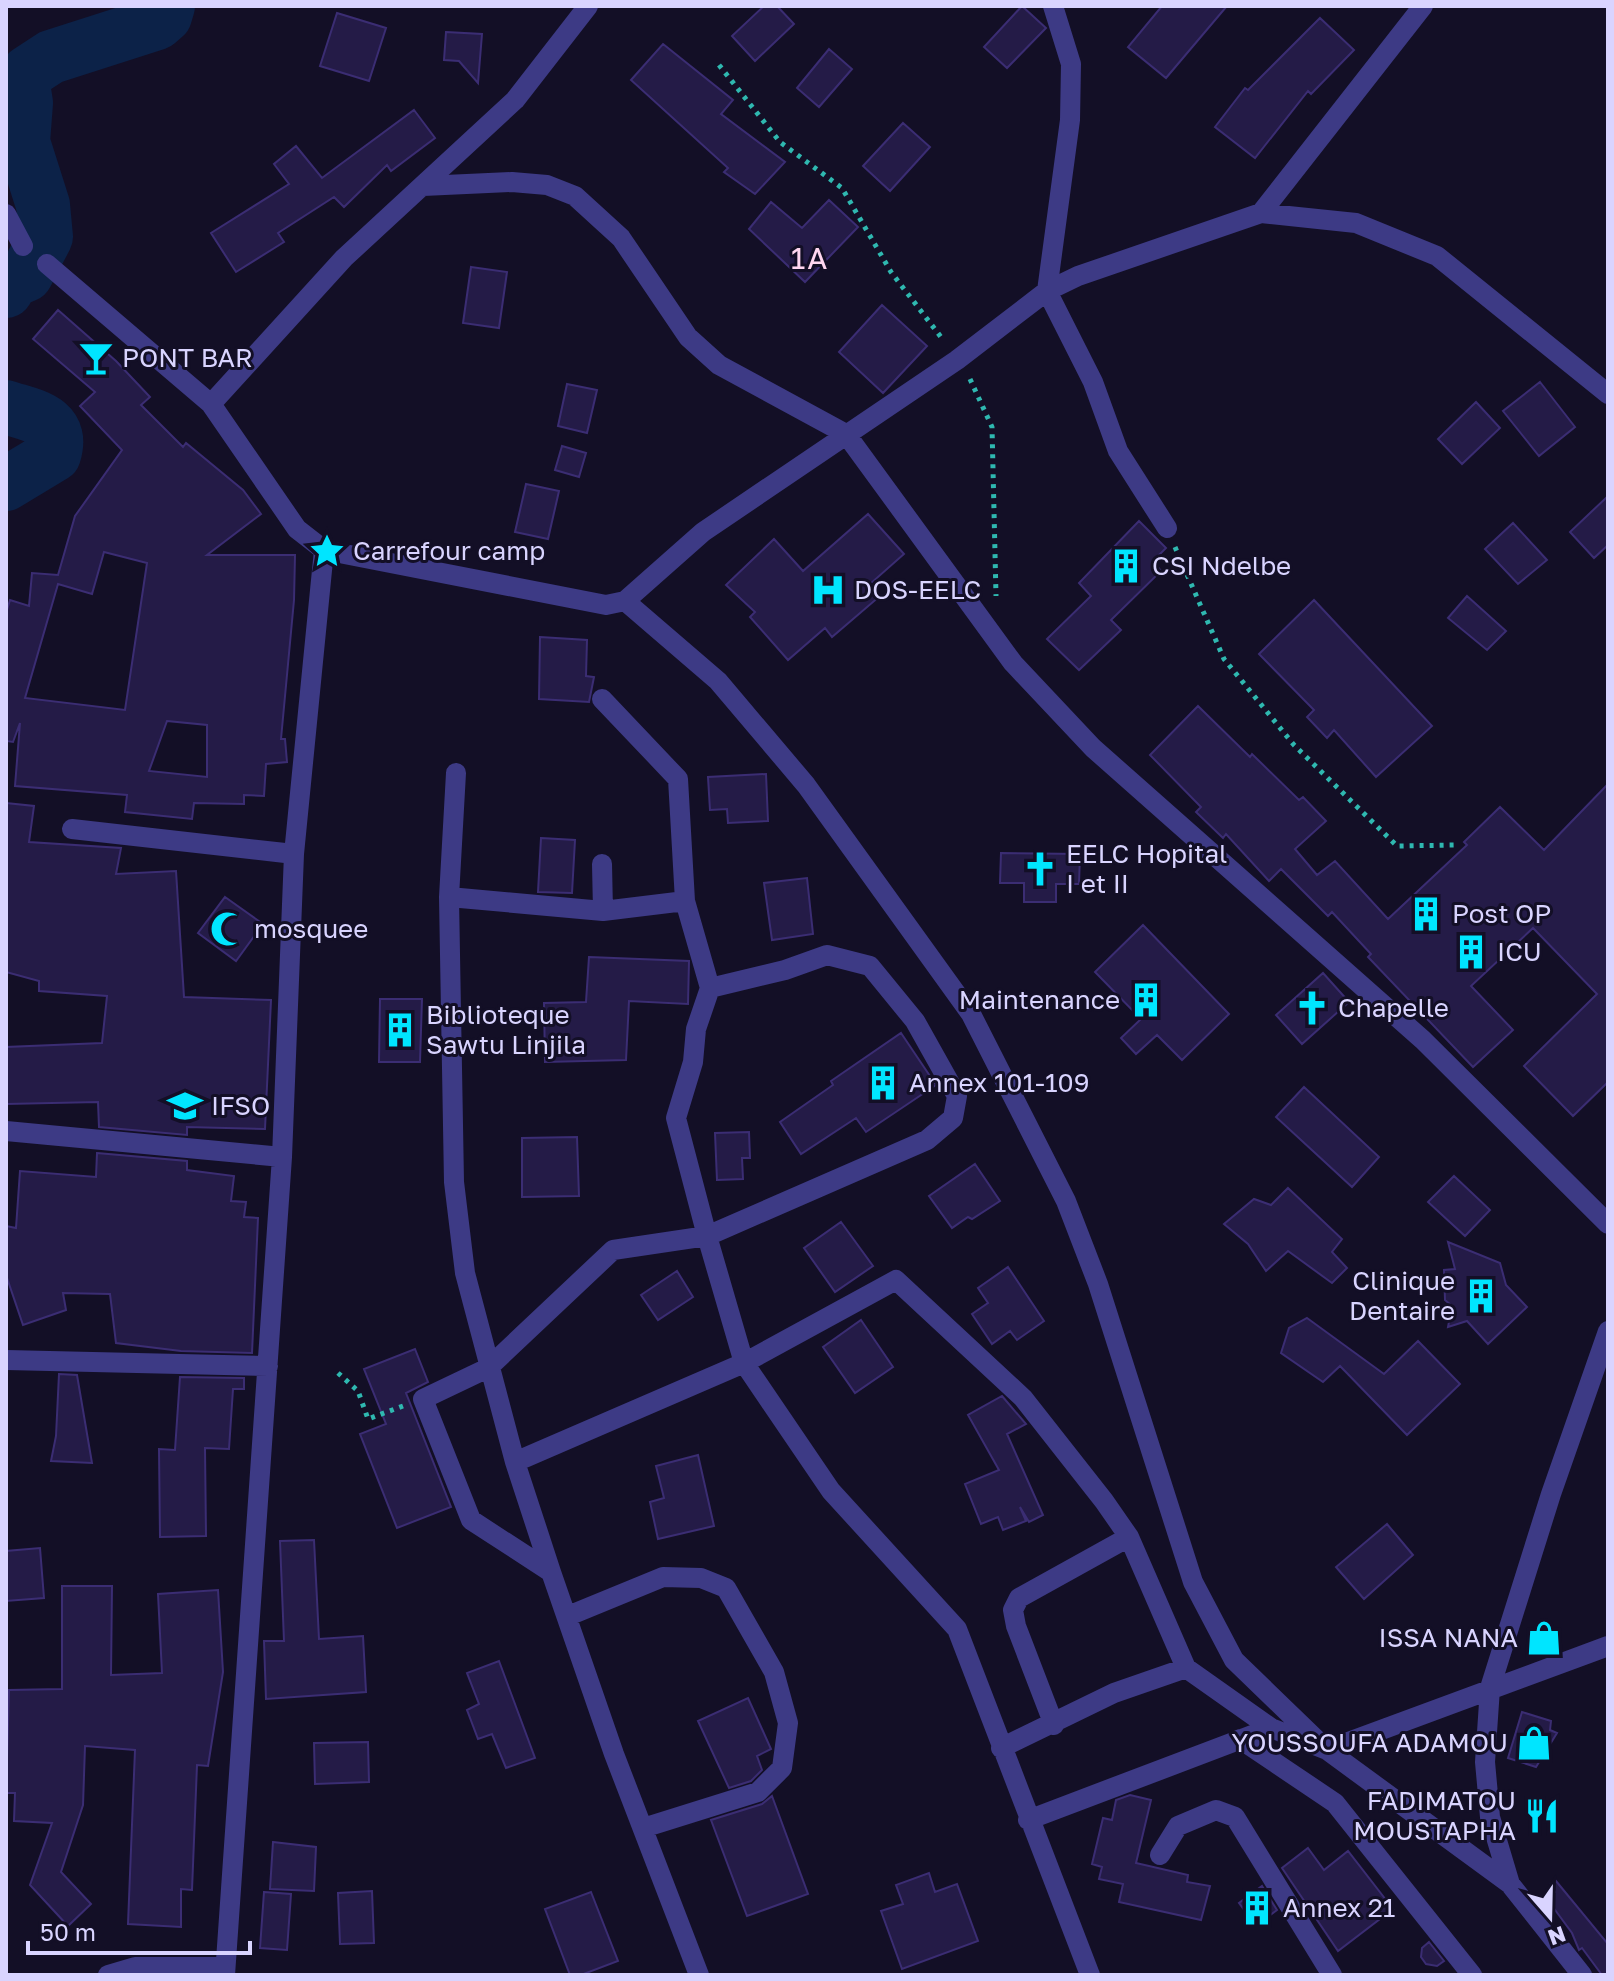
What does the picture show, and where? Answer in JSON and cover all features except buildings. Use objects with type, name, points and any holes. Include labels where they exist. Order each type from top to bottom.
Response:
[{"type":"street","points":[[211,404],[344,258],[515,100],[588,6]]},
{"type":"street","points":[[1053,6],[1071,64],[1071,78],[1070,120],[1047,291],[1093,382],[1118,451],[1167,528]]},
{"type":"street","points":[[1261,213],[1423,6]]},
{"type":"street","points":[[423,186],[512,182],[547,185],[575,196],[621,238],[688,337],[719,365],[846,434],[1013,663],[1093,748],[1423,1040],[1608,1224]]},
{"type":"street","points":[[47,264],[211,404],[297,529],[324,550],[606,605],[625,601],[703,532],[957,360],[1047,291],[1078,276],[1261,213],[1356,223],[1437,256],[1608,394]]},
{"type":"street","points":[[6,214],[23,246]]},
{"type":"street","points":[[108,1975],[135,1967],[224,1971],[282,1157],[294,854],[324,550]]},
{"type":"street","points":[[625,601],[718,681],[806,785],[971,1014],[1066,1201],[1098,1284],[1193,1582],[1234,1660],[1327,1750],[1510,1884],[1582,1975]]},
{"type":"street","points":[[602,699],[678,779],[685,901],[710,988],[676,1118],[744,1363],[831,1491],[957,1629],[1090,1975]]},
{"type":"street","points":[[456,773],[449,897],[454,1182],[465,1273],[515,1462],[551,1572],[614,1754],[699,1975]]},
{"type":"street","points":[[72,829],[294,854]]},
{"type":"street","points":[[602,864],[603,911]]},
{"type":"street","points":[[449,897],[603,911],[685,901]]},
{"type":"street","points":[[551,1572],[471,1520],[423,1399],[488,1368],[613,1250],[707,1236],[927,1140],[953,1118],[957,1096],[915,1021],[870,966],[827,955],[785,970],[710,988]]},
{"type":"street","points":[[6,1131],[282,1157]]},
{"type":"street","points":[[515,1462],[744,1363],[896,1280],[941,1318],[1023,1398],[1129,1537],[1186,1668],[1271,1728],[1327,1750],[1608,1646]]},
{"type":"street","points":[[1510,1884],[1490,1817],[1485,1762],[1490,1688],[1551,1494],[1608,1331]]},
{"type":"street","points":[[6,1360],[268,1366]]},
{"type":"street","points":[[1054,1725],[1016,1626],[1013,1610],[1019,1598],[1129,1537]]},
{"type":"street","points":[[568,1616],[663,1577],[701,1578],[726,1588],[774,1672],[788,1723],[782,1768],[758,1792],[643,1828]]},
{"type":"street","points":[[1001,1748],[1054,1725],[1114,1693],[1186,1668]]},
{"type":"street","points":[[1028,1820],[1271,1728]]},
{"type":"street","points":[[1240,1739],[1335,1803],[1472,1975]]},
{"type":"street","points":[[1160,1855],[1178,1826],[1216,1810],[1235,1817],[1332,1975]]},
{"type":"path","points":[[1167,528],[1224,659],[1294,745],[1397,846],[1456,845]]},
{"type":"path","points":[[338,1373],[358,1391],[368,1419],[423,1399]]},
{"type":"waterway","points":[[6,291],[12,281],[26,275],[46,237],[43,205],[23,142],[26,103],[23,84],[28,72],[51,57],[157,23],[165,16],[168,6]]},
{"type":"waterway","points":[[6,407],[43,420],[55,433],[56,443],[54,455],[6,484]]},
{"type":"place","name":"PONT BAR","points":[[96,358]]},
{"type":"place","name":"Carrefour camp","points":[[327,551]]},
{"type":"place","name":"CSI Ndelbe","points":[[1126,566]]},
{"type":"place","name":"DOS-EELC","points":[[828,590]]},
{"type":"place","name":"EELC Hopital I et II","points":[[1040,869]]},
{"type":"place","name":"Post OP","points":[[1426,914]]},
{"type":"place","name":"mosquee","points":[[228,929]]},
{"type":"place","name":"ICU","points":[[1471,952]]},
{"type":"place","name":"Maintenance","points":[[1146,1000]]},
{"type":"place","name":"Chapelle","points":[[1312,1008]]},
{"type":"place","name":"Biblioteque Sawtu Linjila","points":[[400,1030]]},
{"type":"place","name":"Annex 101-109","points":[[883,1083]]},
{"type":"place","name":"IFSO","points":[[185,1106]]},
{"type":"place","name":"Clinique Dentaire","points":[[1481,1296]]},
{"type":"place","name":"ISSA NANA","points":[[1544,1638]]},
{"type":"place","name":"YOUSSOUFA ADAMOU","points":[[1534,1743]]},
{"type":"place","name":"FADIMATOU MOUSTAPHA","points":[[1542,1816]]},
{"type":"place","name":"Annex 21","points":[[1257,1908]]},
{"type":"district","name":"1A","points":[[810,259]]}]
